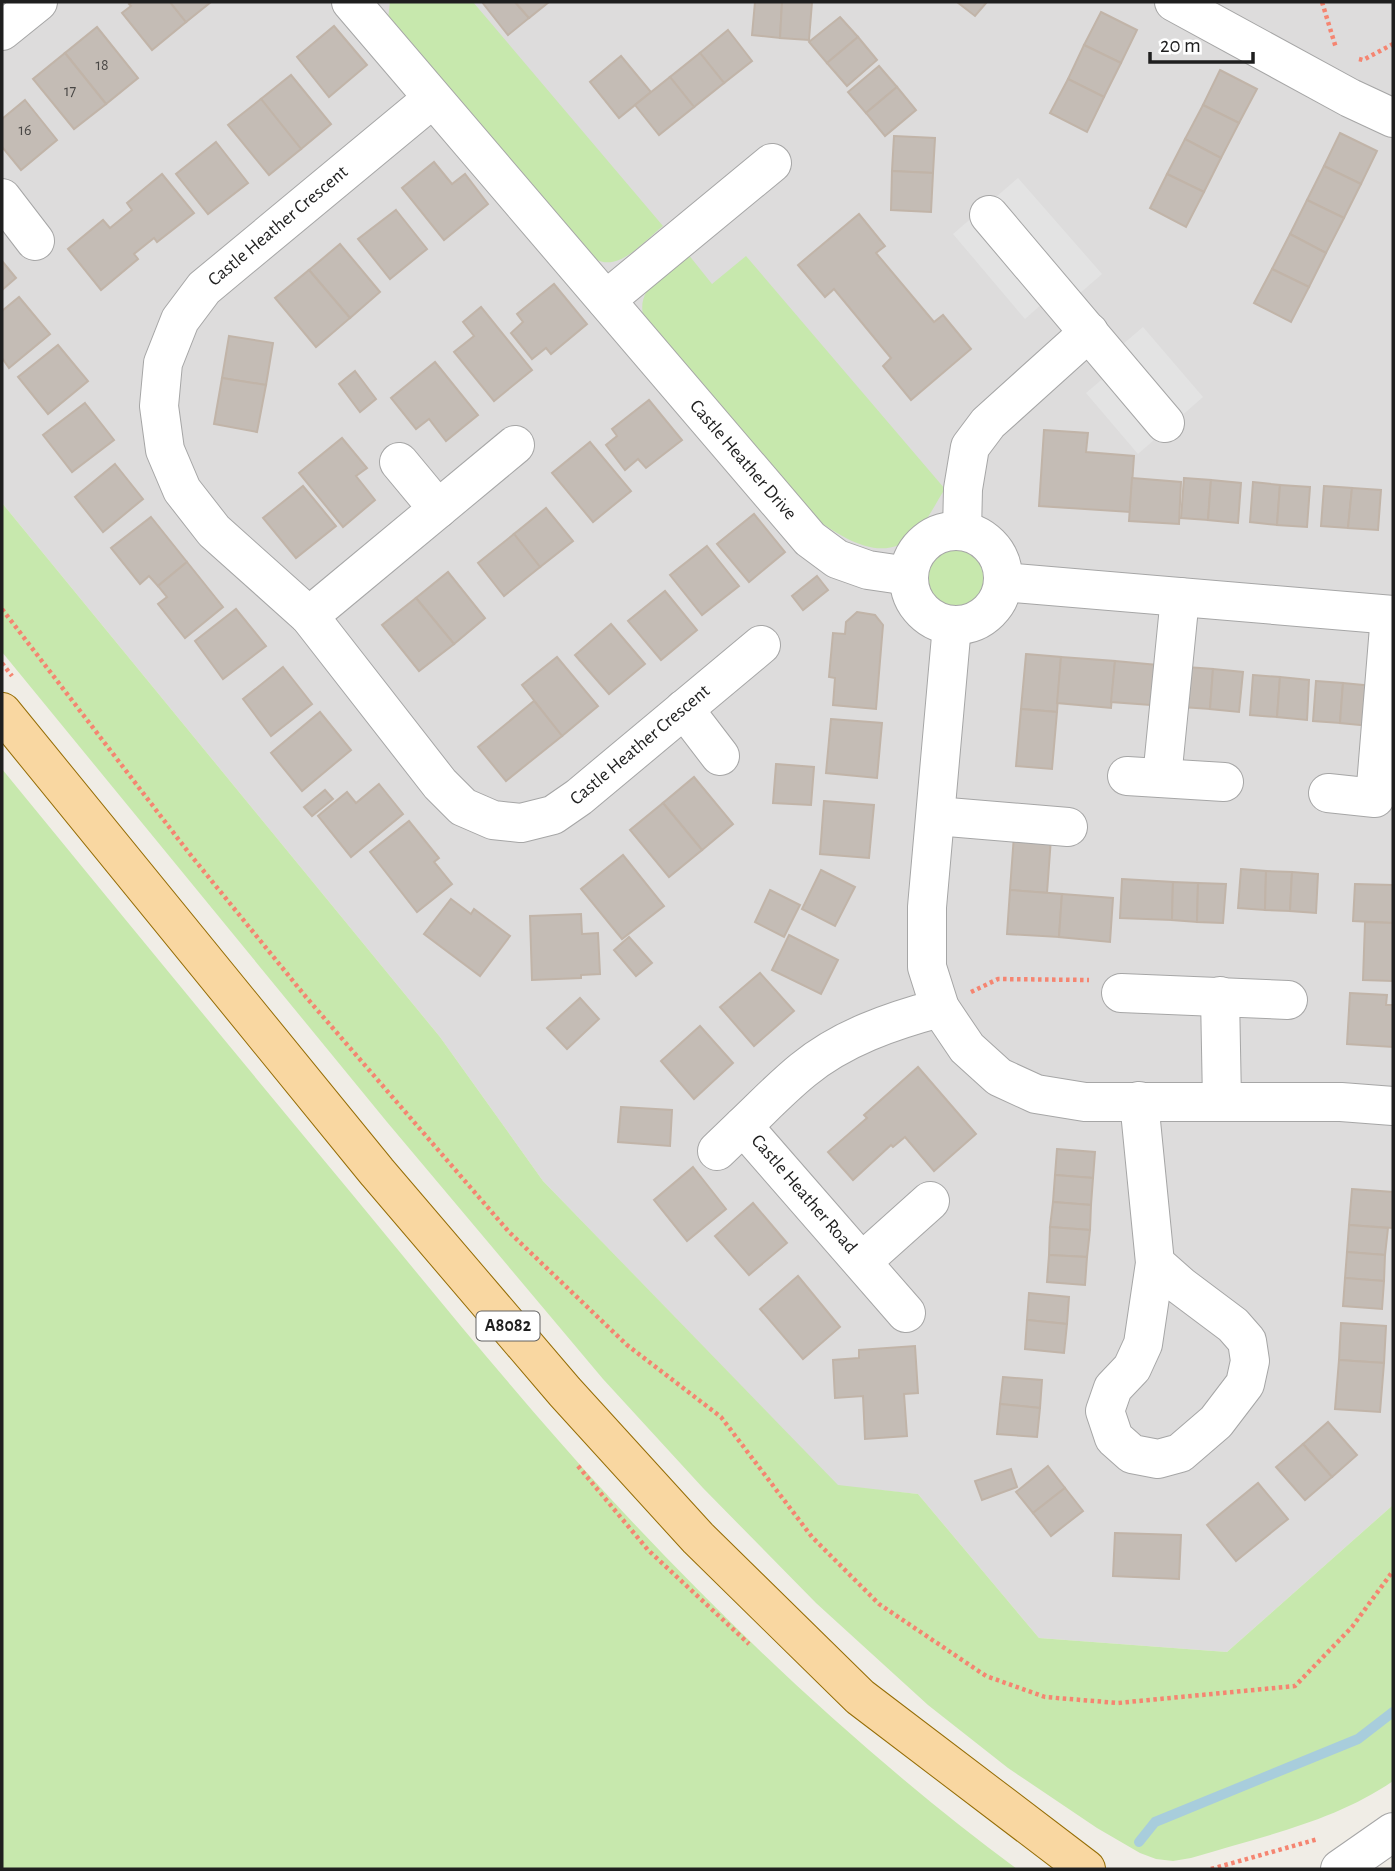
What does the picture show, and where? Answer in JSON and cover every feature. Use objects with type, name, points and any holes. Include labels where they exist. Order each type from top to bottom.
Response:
[{"type":"main road","name":"A8082","points":[[11,699],[377,1172],[565,1392],[698,1538],[860,1697],[1086,1869]]},
{"type":"street","points":[[2,32],[38,2]]},
{"type":"street","points":[[1174,2],[1350,98],[1393,118]]},
{"type":"street","name":"Castle Heather Drive","points":[[356,4],[432,99],[810,539],[837,559],[868,570],[909,576]]},
{"type":"street","name":"Castle Heather Crescent","points":[[432,99],[204,288],[180,320],[163,363],[159,406],[165,450],[183,490],[214,531],[310,616],[440,784],[463,807],[493,820],[521,823],[553,816],[761,645]]},
{"type":"street","points":[[606,300],[772,163]]},
{"type":"street","points":[[2,198],[35,241]]},
{"type":"street","points":[[989,215],[1165,423]]},
{"type":"street","points":[[962,531],[963,489],[970,447],[988,423],[1089,332]]},
{"type":"street","points":[[310,616],[515,445]]},
{"type":"street","points":[[399,462],[438,509]]},
{"type":"street","points":[[962,531],[988,544],[999,561],[1003,582],[992,609],[967,624],[952,625],[938,622],[921,609],[911,590],[909,576],[912,561],[920,548],[932,538],[947,532],[962,531]]},
{"type":"street","points":[[1003,582],[1392,615],[1376,798],[1328,793]]},
{"type":"street","points":[[1180,597],[1144,777],[1224,782]]},
{"type":"street","points":[[952,625],[927,907],[927,968],[940,1008],[967,1048],[999,1077],[1036,1094],[1085,1102],[1340,1102],[1393,1106]]},
{"type":"street","points":[[684,709],[720,757]]},
{"type":"street","points":[[936,816],[1067,827]]},
{"type":"street","points":[[1121,993],[1288,1000]]},
{"type":"street","points":[[1220,996],[1222,1101]]},
{"type":"street","name":"Castle Heather Road","points":[[906,1313],[863,1261],[730,1138],[803,1070],[849,1039],[909,1016],[940,1008]]},
{"type":"street","points":[[1139,1101],[1155,1263],[1143,1344],[1132,1368],[1113,1388],[1105,1411],[1114,1438],[1132,1454],[1158,1460],[1180,1453],[1216,1422],[1245,1384],[1250,1361],[1247,1341],[1233,1325],[1155,1263]]},
{"type":"street","points":[[863,1261],[930,1201]]},
{"type":"street","points":[[1335,1852],[1393,1832]]},
{"type":"path","points":[[1351,57],[1363,60],[1393,44]]},
{"type":"path","points":[[2,609],[189,853],[306,997],[509,1232],[627,1345],[721,1417],[812,1537],[879,1604],[986,1676],[1045,1697],[1118,1703],[1295,1686],[1352,1627],[1393,1571]]},
{"type":"path","points":[[2,663],[11,699]]},
{"type":"path","points":[[940,1008],[998,978],[1101,981],[1121,993]]},
{"type":"path","points":[[1211,1869],[1335,1852]]},
{"type":"shaded area","points":[[2,2],[1393,2],[1393,1505],[1227,1652],[1039,1638],[918,1494],[838,1486],[543,1181],[440,1037],[2,503]]},
{"type":"shaded area","points":[[1018,178],[1102,274],[1079,294],[1122,345],[1143,327],[1203,397],[1138,454],[1086,393],[1106,376],[1043,303],[1025,319],[953,234]]},
{"type":"green space","points":[[390,2],[473,2],[663,226],[624,258],[606,262],[597,260],[388,19]]},
{"type":"green space","points":[[688,254],[712,284],[746,256],[945,489],[915,534],[891,548],[878,548],[852,541],[817,520],[643,315],[642,305],[649,287]]},
{"type":"green space","points":[[2,503],[440,1037],[543,1181],[838,1485],[918,1494],[1039,1638],[1227,1652],[1393,1505],[1393,1781],[1346,1807],[1295,1827],[1191,1858],[1173,1861],[1156,1859],[1140,1853],[1097,1828],[1008,1768],[928,1705],[816,1603],[703,1488],[603,1379],[387,1122],[2,652]]},
{"type":"green space","points":[[955,550],[967,552],[977,559],[984,569],[984,593],[977,603],[967,610],[955,612],[943,610],[933,603],[926,593],[924,581],[926,569],[933,559],[943,552]]},
{"type":"green space","points":[[2,769],[480,1348],[611,1499],[706,1598],[805,1693],[909,1784],[1017,1869],[2,1869]]},
{"type":"building","points":[[132,2],[170,2],[186,22],[152,50],[122,13]]},
{"type":"building","points":[[170,2],[211,2],[186,22]]},
{"type":"building","points":[[482,2],[515,2],[529,18],[508,35]]},
{"type":"building","points":[[515,2],[549,2],[529,18]]},
{"type":"building","points":[[755,2],[782,2],[780,38],[752,35]]},
{"type":"building","points":[[782,2],[812,2],[809,40],[780,38]]},
{"type":"building","points":[[957,2],[987,2],[975,16]]},
{"type":"building","points":[[1101,12],[1137,30],[1121,63],[1084,45]]},
{"type":"building","points":[[840,17],[858,37],[827,63],[809,42]]},
{"type":"building","points":[[334,26],[367,65],[329,97],[297,57]]},
{"type":"building","points":[[97,27],[138,78],[106,104],[65,53]]},
{"type":"building","points":[[728,30],[752,61],[724,83],[700,53]]},
{"type":"building","points":[[858,37],[877,60],[847,86],[827,63]]},
{"type":"building","points":[[1084,45],[1121,63],[1104,97],[1068,79]]},
{"type":"building","points":[[65,53],[106,104],[74,129],[33,79]]},
{"type":"building","points":[[700,53],[724,83],[694,107],[670,77]]},
{"type":"building","points":[[621,56],[651,92],[619,118],[590,82]]},
{"type":"building","points":[[879,66],[897,87],[866,113],[848,92]]},
{"type":"building","points":[[1220,70],[1257,89],[1239,123],[1203,105]]},
{"type":"building","points":[[291,75],[331,124],[301,149],[261,99]]},
{"type":"building","points":[[670,77],[694,107],[659,135],[635,105]]},
{"type":"building","points":[[1068,79],[1104,97],[1087,132],[1050,113]]},
{"type":"building","points":[[897,87],[916,110],[885,136],[866,113]]},
{"type":"building","points":[[261,99],[301,149],[269,175],[228,125]]},
{"type":"building","points":[[25,100],[57,140],[21,170],[2,147],[2,119]]},
{"type":"building","points":[[1203,105],[1239,123],[1221,158],[1185,139]]},
{"type":"building","points":[[1340,133],[1377,151],[1361,184],[1324,166]]},
{"type":"building","points":[[894,136],[935,138],[933,173],[892,171]]},
{"type":"building","points":[[1185,139],[1221,158],[1204,192],[1167,174]]},
{"type":"building","points":[[216,142],[248,183],[208,214],[176,174]]},
{"type":"building","points":[[434,162],[452,184],[465,174],[488,204],[444,240],[402,188]]},
{"type":"building","points":[[1324,166],[1361,184],[1344,218],[1307,200]]},
{"type":"building","points":[[892,171],[933,173],[931,212],[891,210]]},
{"type":"building","points":[[162,174],[194,213],[157,242],[154,238],[134,254],[138,259],[101,290],[68,249],[103,220],[110,228],[132,210],[127,203]]},
{"type":"building","points":[[1167,174],[1204,192],[1186,227],[1150,208]]},
{"type":"building","points":[[1307,200],[1344,218],[1326,253],[1290,234]]},
{"type":"building","points":[[396,210],[427,249],[390,279],[358,239]]},
{"type":"building","points":[[859,214],[885,246],[876,253],[934,322],[943,315],[971,349],[911,400],[883,366],[891,358],[834,289],[825,297],[798,265]]},
{"type":"building","points":[[1290,234],[1326,253],[1309,287],[1272,269]]},
{"type":"building","points":[[340,244],[380,292],[350,318],[309,270]]},
{"type":"building","points":[[2,261],[16,278],[2,290]]},
{"type":"building","points":[[1272,269],[1309,287],[1291,322],[1254,303]]},
{"type":"building","points":[[309,270],[350,318],[316,347],[275,298]]},
{"type":"building","points":[[554,284],[587,324],[551,354],[546,348],[532,359],[511,333],[523,322],[517,314]]},
{"type":"building","points":[[19,297],[50,334],[9,368],[2,358],[2,311]]},
{"type":"building","points":[[481,307],[532,370],[494,401],[454,352],[474,336],[463,322]]},
{"type":"building","points":[[229,336],[273,343],[266,385],[222,378]]},
{"type":"building","points":[[58,345],[88,381],[48,414],[18,377]]},
{"type":"building","points":[[435,362],[478,415],[446,441],[429,419],[416,429],[391,398]]},
{"type":"building","points":[[355,371],[376,399],[360,412],[339,384]]},
{"type":"building","points":[[222,378],[266,385],[257,432],[214,424]]},
{"type":"building","points":[[649,400],[682,440],[646,468],[638,459],[625,470],[606,445],[617,436],[612,429]]},
{"type":"building","points":[[85,403],[114,440],[72,472],[43,435]]},
{"type":"building","points":[[1044,430],[1088,433],[1086,452],[1134,456],[1130,512],[1039,506]]},
{"type":"building","points":[[342,438],[367,468],[356,476],[375,500],[343,527],[299,473]]},
{"type":"building","points":[[590,442],[631,491],[593,522],[552,473]]},
{"type":"building","points":[[115,464],[143,499],[103,532],[75,497]]},
{"type":"building","points":[[1132,478],[1181,482],[1179,524],[1129,521]]},
{"type":"building","points":[[1184,478],[1211,480],[1208,520],[1181,518]]},
{"type":"building","points":[[1211,480],[1241,483],[1238,523],[1208,520]]},
{"type":"building","points":[[1253,482],[1280,485],[1277,525],[1250,522]]},
{"type":"building","points":[[1280,485],[1310,487],[1307,527],[1277,525]]},
{"type":"building","points":[[303,486],[336,526],[296,558],[263,518]]},
{"type":"building","points":[[1324,486],[1352,488],[1348,528],[1321,526]]},
{"type":"building","points":[[1352,488],[1381,490],[1378,530],[1348,528]]},
{"type":"building","points":[[546,508],[573,541],[540,567],[514,534]]},
{"type":"building","points":[[754,514],[785,552],[749,582],[717,544]]},
{"type":"building","points":[[151,517],[187,562],[158,586],[149,576],[140,584],[111,548]]},
{"type":"building","points":[[514,534],[540,567],[504,596],[478,563]]},
{"type":"building","points":[[707,546],[739,586],[702,615],[670,575]]},
{"type":"building","points":[[187,562],[223,607],[185,638],[158,604],[167,597],[158,586]]},
{"type":"building","points":[[448,572],[485,618],[454,644],[416,598]]},
{"type":"building","points":[[817,576],[828,590],[803,610],[792,596]]},
{"type":"building","points":[[665,591],[697,630],[661,660],[628,621]]},
{"type":"building","points":[[416,598],[454,644],[419,671],[382,625]]},
{"type":"building","points":[[236,609],[266,646],[223,679],[195,641]]},
{"type":"building","points":[[857,612],[875,615],[883,625],[876,709],[833,705],[835,678],[829,677],[833,633],[845,634],[846,622]]},
{"type":"building","points":[[611,624],[645,664],[609,694],[575,655]]},
{"type":"building","points":[[1026,654],[1061,657],[1057,712],[1021,709]]},
{"type":"building","points":[[557,657],[598,706],[562,736],[522,685]]},
{"type":"building","points":[[1061,657],[1115,661],[1111,708],[1057,703]]},
{"type":"building","points":[[1115,661],[1168,666],[1164,706],[1111,702]]},
{"type":"building","points":[[283,667],[312,704],[271,736],[243,699]]},
{"type":"building","points":[[1186,667],[1213,669],[1210,709],[1182,707]]},
{"type":"building","points":[[1213,669],[1243,672],[1239,712],[1210,709]]},
{"type":"building","points":[[1253,675],[1280,677],[1277,717],[1250,715]]},
{"type":"building","points":[[1280,677],[1309,680],[1307,720],[1277,717]]},
{"type":"building","points":[[1316,681],[1343,683],[1340,723],[1313,721]]},
{"type":"building","points":[[1343,683],[1373,686],[1370,726],[1340,723]]},
{"type":"building","points":[[534,701],[562,736],[506,781],[478,747]]},
{"type":"building","points":[[1021,709],[1057,712],[1052,769],[1016,766]]},
{"type":"building","points":[[320,712],[351,750],[302,791],[271,753]]},
{"type":"building","points":[[831,719],[882,723],[877,778],[826,773]]},
{"type":"building","points":[[776,764],[814,767],[811,805],[773,803]]},
{"type":"building","points":[[694,777],[733,824],[702,850],[663,803]]},
{"type":"building","points":[[379,784],[403,814],[351,857],[318,816],[347,792],[356,803]]},
{"type":"building","points":[[325,790],[333,799],[312,816],[304,807]]},
{"type":"building","points":[[824,801],[874,805],[869,858],[820,854]]},
{"type":"building","points":[[663,803],[702,850],[669,877],[630,830]]},
{"type":"building","points":[[409,821],[439,858],[434,862],[452,884],[417,912],[370,852]]},
{"type":"building","points":[[1014,835],[1051,838],[1047,893],[1010,890]]},
{"type":"building","points":[[623,855],[664,906],[622,939],[581,889]]},
{"type":"building","points":[[1241,869],[1266,871],[1265,910],[1238,908]]},
{"type":"building","points":[[821,870],[855,887],[835,926],[802,909]]},
{"type":"building","points":[[1266,871],[1292,872],[1290,911],[1265,910]]},
{"type":"building","points":[[1292,872],[1318,874],[1316,913],[1290,911]]},
{"type":"building","points":[[1122,879],[1173,882],[1172,920],[1120,918]]},
{"type":"building","points":[[1173,882],[1198,883],[1197,922],[1172,920]]},
{"type":"building","points":[[1198,883],[1226,884],[1223,923],[1197,922]]},
{"type":"building","points":[[1355,884],[1393,885],[1393,923],[1353,921]]},
{"type":"building","points":[[770,890],[800,905],[784,937],[755,922]]},
{"type":"building","points":[[1010,890],[1062,894],[1059,937],[1007,934]]},
{"type":"building","points":[[1062,894],[1113,898],[1110,942],[1059,937]]},
{"type":"building","points":[[451,899],[471,914],[474,909],[510,936],[480,976],[424,934]]},
{"type":"building","points":[[581,914],[582,934],[598,933],[600,974],[581,975],[581,978],[532,980],[530,916]]},
{"type":"building","points":[[1365,922],[1393,923],[1393,981],[1363,980]]},
{"type":"building","points":[[789,935],[838,960],[821,994],[772,970]]},
{"type":"building","points":[[629,937],[652,963],[636,976],[614,950]]},
{"type":"building","points":[[760,973],[794,1011],[754,1046],[720,1007]]},
{"type":"building","points":[[1350,993],[1387,995],[1386,1005],[1393,1005],[1393,1047],[1347,1044]]},
{"type":"building","points":[[580,998],[599,1019],[567,1049],[547,1028]]},
{"type":"building","points":[[700,1026],[733,1063],[694,1099],[661,1061]]},
{"type":"building","points":[[918,1067],[976,1134],[934,1171],[905,1137],[893,1147],[891,1145],[853,1180],[828,1152],[867,1118],[864,1115]]},
{"type":"building","points":[[621,1107],[672,1110],[670,1146],[618,1142]]},
{"type":"building","points":[[1057,1149],[1095,1152],[1093,1178],[1055,1175]]},
{"type":"building","points":[[693,1167],[726,1209],[687,1241],[654,1200]]},
{"type":"building","points":[[1055,1175],[1093,1178],[1091,1205],[1053,1202]]},
{"type":"building","points":[[1352,1189],[1393,1192],[1393,1228],[1349,1225]]},
{"type":"building","points":[[1053,1202],[1091,1205],[1090,1230],[1050,1227]]},
{"type":"building","points":[[753,1203],[787,1243],[749,1275],[715,1236]]},
{"type":"building","points":[[1349,1225],[1388,1228],[1385,1255],[1347,1252]]},
{"type":"building","points":[[1050,1227],[1090,1230],[1087,1257],[1049,1255]]},
{"type":"building","points":[[1347,1252],[1385,1255],[1384,1281],[1345,1278]]},
{"type":"building","points":[[1049,1255],[1087,1257],[1085,1285],[1047,1282]]},
{"type":"building","points":[[798,1276],[840,1327],[803,1359],[760,1309]]},
{"type":"building","points":[[1345,1278],[1384,1281],[1382,1309],[1343,1306]]},
{"type":"building","points":[[1029,1293],[1069,1297],[1067,1324],[1027,1320]]},
{"type":"building","points":[[1027,1320],[1067,1324],[1064,1353],[1025,1349]]},
{"type":"building","points":[[1341,1323],[1386,1326],[1384,1363],[1339,1360]]},
{"type":"building","points":[[915,1346],[918,1393],[904,1394],[907,1436],[865,1439],[863,1396],[835,1398],[833,1360],[859,1358],[859,1350]]},
{"type":"building","points":[[1339,1360],[1384,1363],[1380,1412],[1335,1409]]},
{"type":"building","points":[[1003,1377],[1042,1380],[1040,1408],[1000,1404]]},
{"type":"building","points":[[1000,1404],[1040,1408],[1037,1437],[997,1434]]},
{"type":"building","points":[[1328,1422],[1357,1455],[1332,1477],[1303,1444]]},
{"type":"building","points":[[1303,1444],[1332,1477],[1305,1500],[1276,1467]]},
{"type":"building","points":[[1048,1466],[1065,1488],[1033,1513],[1016,1492]]},
{"type":"building","points":[[1011,1469],[1017,1487],[982,1500],[975,1481]]},
{"type":"building","points":[[1258,1483],[1288,1519],[1236,1561],[1207,1525]]},
{"type":"building","points":[[1065,1488],[1083,1511],[1051,1536],[1033,1513]]},
{"type":"building","points":[[1115,1533],[1181,1535],[1179,1579],[1113,1576]]},
{"type":"waterway","points":[[1139,1842],[1155,1822],[1358,1739],[1393,1712]]}]
